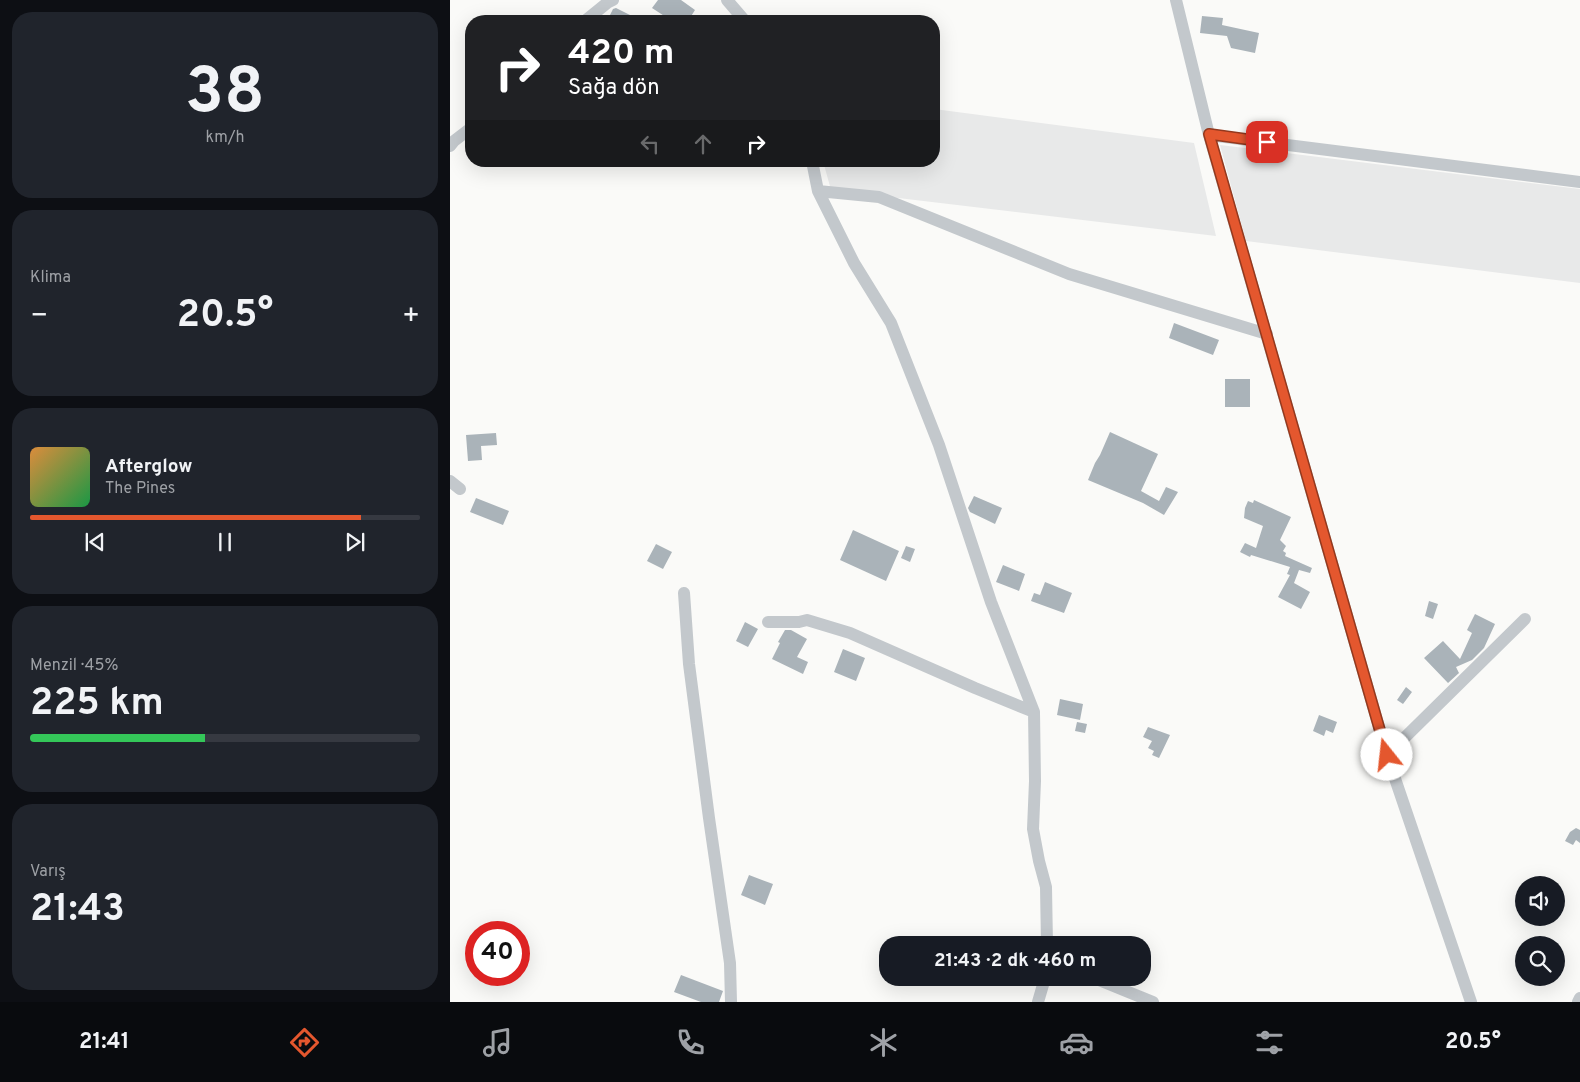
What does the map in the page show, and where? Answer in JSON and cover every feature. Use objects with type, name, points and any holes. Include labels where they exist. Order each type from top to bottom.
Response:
[{"type":"street","points":[[592,15],[613,0]]},
{"type":"street","points":[[727,0],[740,15]]},
{"type":"street","points":[[1176,0],[1209,134],[1387,755],[1472,1002]]},
{"type":"street","points":[[450,146],[454,140],[465,132]]},
{"type":"street","points":[[1209,134],[1580,182]]},
{"type":"street","points":[[813,167],[818,191],[854,263],[891,324],[940,445],[991,602],[1034,712],[1035,781],[1033,829],[1038,861],[1046,887],[1048,936]]},
{"type":"street","points":[[818,191],[879,197],[1069,274],[1267,334]]},
{"type":"street","points":[[684,593],[692,684],[730,962],[731,1002]]},
{"type":"street","points":[[1387,755],[1524,619]]},
{"type":"street","points":[[768,622],[799,622],[807,620],[850,634],[1034,712]]},
{"type":"street","points":[[1038,1002],[1043,986]]},
{"type":"street","points":[[1114,986],[1153,1002]]},
{"type":"street","points":[[1578,1002],[1580,998]]},
{"type":"shaded area","points":[[940,110],[1194,143],[1216,236],[831,190],[825,167],[940,167]]},
{"type":"shaded area","points":[[1220,145],[1580,189],[1580,283],[1246,241]]},
{"type":"building","points":[[658,0],[681,0],[695,10],[692,15],[663,15],[652,8]]},
{"type":"building","points":[[616,8],[630,15],[610,15],[613,9]]},
{"type":"building","points":[[1202,16],[1223,18],[1222,25],[1259,33],[1255,53],[1231,48],[1227,36],[1200,33]]},
{"type":"building","points":[[1174,323],[1219,340],[1213,355],[1169,338]]},
{"type":"building","points":[[1225,379],[1250,379],[1250,407],[1225,407]]},
{"type":"building","points":[[1110,432],[1158,454],[1141,491],[1159,501],[1166,487],[1178,492],[1164,515],[1143,503],[1088,480]]},
{"type":"building","points":[[496,433],[497,445],[481,446],[482,460],[468,461],[466,435]]},
{"type":"building","points":[[974,496],[1002,508],[995,524],[970,512],[968,508]]},
{"type":"building","points":[[476,498],[509,511],[503,525],[470,512]]},
{"type":"building","points":[[1254,500],[1291,517],[1280,540],[1286,546],[1283,551],[1286,553],[1285,556],[1312,568],[1310,573],[1299,570],[1294,583],[1310,592],[1301,609],[1278,597],[1290,575],[1287,574],[1290,567],[1251,555],[1250,557],[1240,552],[1245,543],[1256,548],[1263,526],[1244,518],[1248,501],[1253,503]]},
{"type":"building","points":[[853,530],[899,551],[886,581],[840,560]]},
{"type":"building","points":[[656,544],[672,552],[663,569],[647,561]]},
{"type":"building","points":[[906,546],[915,549],[910,562],[901,558]]},
{"type":"building","points":[[1003,565],[1025,574],[1019,591],[996,582]]},
{"type":"building","points":[[1045,582],[1072,593],[1064,613],[1031,601],[1034,593],[1040,595]]},
{"type":"building","points":[[1429,601],[1438,604],[1433,619],[1425,616]]},
{"type":"building","points":[[1475,614],[1495,624],[1484,648],[1472,660],[1456,667],[1459,673],[1448,683],[1424,658],[1443,641],[1460,659],[1472,633],[1467,630]]},
{"type":"building","points":[[745,622],[758,629],[748,647],[736,641]]},
{"type":"building","points":[[785,630],[791,630],[807,639],[797,657],[808,662],[803,674],[772,659]]},
{"type":"building","points":[[843,649],[865,658],[856,681],[834,672]]},
{"type":"building","points":[[1406,687],[1412,692],[1403,704],[1397,700]]},
{"type":"building","points":[[1060,699],[1083,704],[1080,720],[1057,715]]},
{"type":"building","points":[[1319,715],[1337,722],[1333,733],[1326,730],[1324,736],[1313,731]]},
{"type":"building","points":[[1077,722],[1087,724],[1085,733],[1075,731]]},
{"type":"building","points":[[1148,727],[1170,735],[1159,758],[1152,755],[1154,751],[1148,748],[1152,741],[1143,737]]},
{"type":"building","points":[[1576,828],[1580,830],[1580,843],[1576,840],[1573,845],[1565,841],[1570,832]]},
{"type":"building","points":[[749,875],[773,884],[765,905],[741,895]]},
{"type":"building","points":[[681,975],[723,991],[719,1002],[701,1002],[674,992]]},
{"type":"route","points":[[1267,142],[1209,134],[1387,755]]}]
